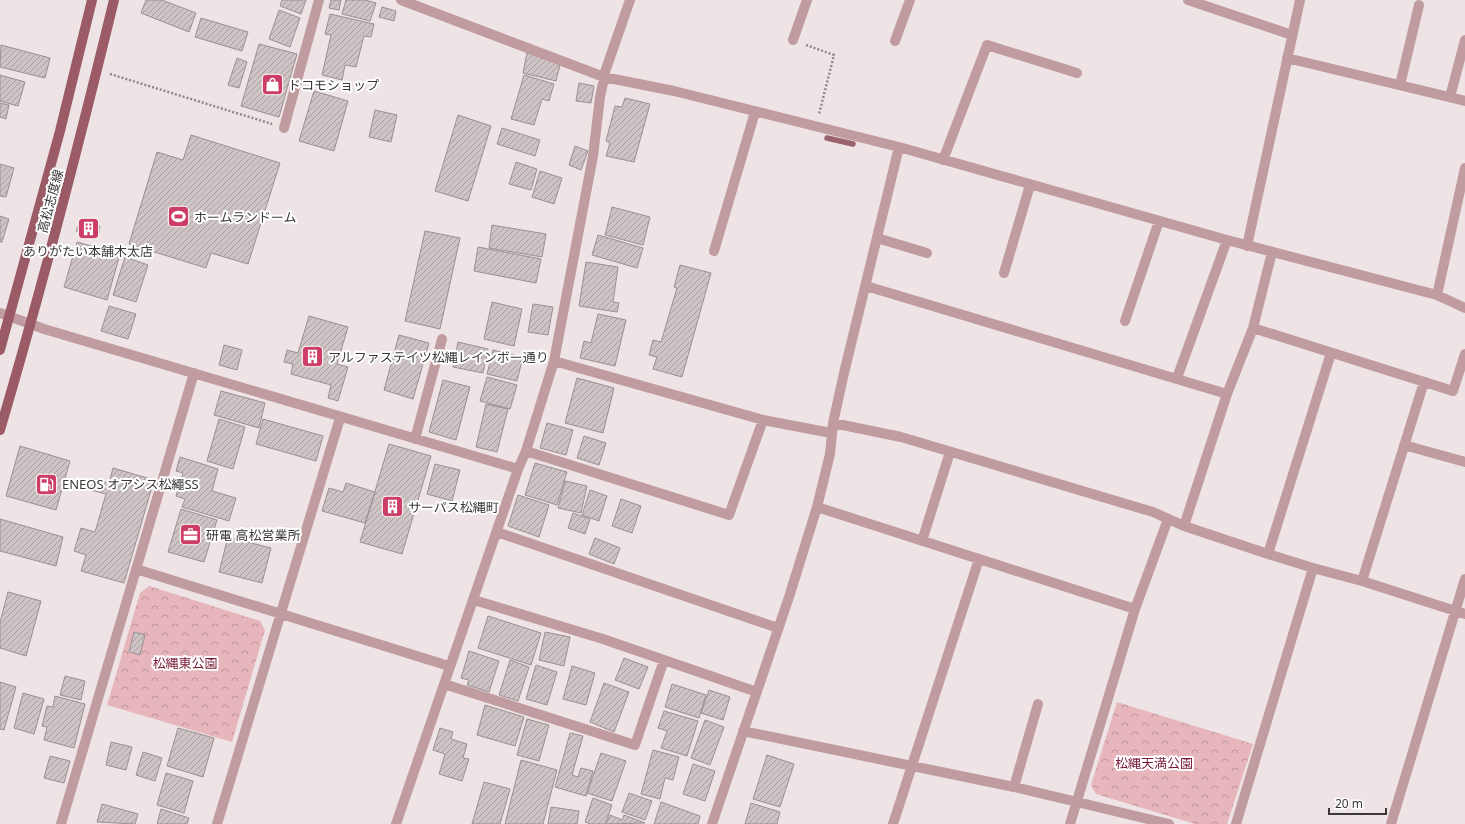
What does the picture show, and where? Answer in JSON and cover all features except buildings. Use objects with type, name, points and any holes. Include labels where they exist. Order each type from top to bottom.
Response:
[{"type":"main road","name":"高松志度線","points":[[0,350],[5,315],[60,131],[92,0]]},
{"type":"main road","name":"高松志度線","points":[[0,430],[31,325],[81,135],[114,0]]},
{"type":"street","points":[[284,128],[319,0]]},
{"type":"street","points":[[401,0],[604,77],[674,91],[899,147],[1247,246],[1437,295],[1465,308]]},
{"type":"street","points":[[399,823],[449,666],[474,600],[518,469],[526,452],[554,361],[592,156],[604,77],[630,0]]},
{"type":"street","points":[[793,40],[807,0]]},
{"type":"street","points":[[895,41],[910,0]]},
{"type":"street","points":[[1188,0],[1292,35]]},
{"type":"street","points":[[1247,246],[1300,0]]},
{"type":"street","points":[[1400,85],[1419,5]]},
{"type":"street","points":[[1450,97],[1465,40]]},
{"type":"street","points":[[943,160],[986,45],[1077,72]]},
{"type":"street","points":[[1287,58],[1465,101]]},
{"type":"street","points":[[714,251],[755,112]]},
{"type":"street","points":[[712,824],[778,628],[816,507],[830,454],[833,423],[899,147]]},
{"type":"street","points":[[1437,295],[1465,168]]},
{"type":"street","points":[[1004,273],[1030,185]]},
{"type":"street","points":[[1125,321],[1159,221]]},
{"type":"street","points":[[877,238],[927,253]]},
{"type":"street","points":[[1177,378],[1227,240]]},
{"type":"street","points":[[1184,526],[1227,394],[1253,328],[1272,252]]},
{"type":"street","points":[[866,286],[1227,394]]},
{"type":"street","points":[[5,315],[31,325],[340,418],[518,469]]},
{"type":"street","points":[[1253,328],[1453,391],[1465,354]]},
{"type":"street","points":[[414,439],[442,339]]},
{"type":"street","points":[[1268,554],[1331,353]]},
{"type":"street","points":[[554,361],[763,420],[831,433]]},
{"type":"street","points":[[61,824],[194,373]]},
{"type":"street","points":[[1362,581],[1424,382]]},
{"type":"street","points":[[217,824],[340,418]]},
{"type":"street","points":[[526,452],[729,515],[763,420]]},
{"type":"street","points":[[833,423],[901,437],[1152,512],[1184,526],[1268,554],[1362,581],[1460,613]]},
{"type":"street","points":[[1404,445],[1465,462]]},
{"type":"street","points":[[922,541],[950,452]]},
{"type":"street","points":[[816,507],[1135,609]]},
{"type":"street","points":[[1070,824],[1135,609],[1168,519]]},
{"type":"street","points":[[497,532],[778,628]]},
{"type":"street","points":[[893,824],[979,559]]},
{"type":"street","points":[[1236,824],[1313,568]]},
{"type":"street","points":[[136,569],[449,666]]},
{"type":"street","points":[[1390,824],[1460,613],[1465,579]]},
{"type":"street","points":[[474,600],[603,639],[757,692]]},
{"type":"street","points":[[444,684],[635,745],[664,660]]},
{"type":"street","points":[[1014,787],[1038,704]]},
{"type":"street","points":[[743,731],[911,767],[1014,787],[1169,824]]},
{"type":"path","points":[[793,40],[834,55],[816,126]]},
{"type":"path","points":[[110,74],[284,128]]},
{"type":"green space","name":"松縄東公園","points":[[149,586],[260,621],[265,630],[232,742],[107,705],[140,593]]},
{"type":"green space","name":"松縄天満公園","points":[[1117,702],[1253,744],[1227,824],[1195,824],[1096,794],[1091,785]]},
{"type":"waterway","points":[[827,138],[853,144]]},
{"type":"place","name":"ドコモショップ","points":[[272,85]]},
{"type":"place","name":"ホームランドーム","points":[[179,217]]},
{"type":"place","name":"ありがたい本舗木太店","points":[[88,229]]},
{"type":"place","name":"アルファステイツ松縄レインボー通り","points":[[312,357]]},
{"type":"place","name":"ENEOS オアシス松繩SS","points":[[47,484]]},
{"type":"place","name":"サーパス松縄町","points":[[393,507]]},
{"type":"place","name":"研電 高松営業所","points":[[191,535]]}]
